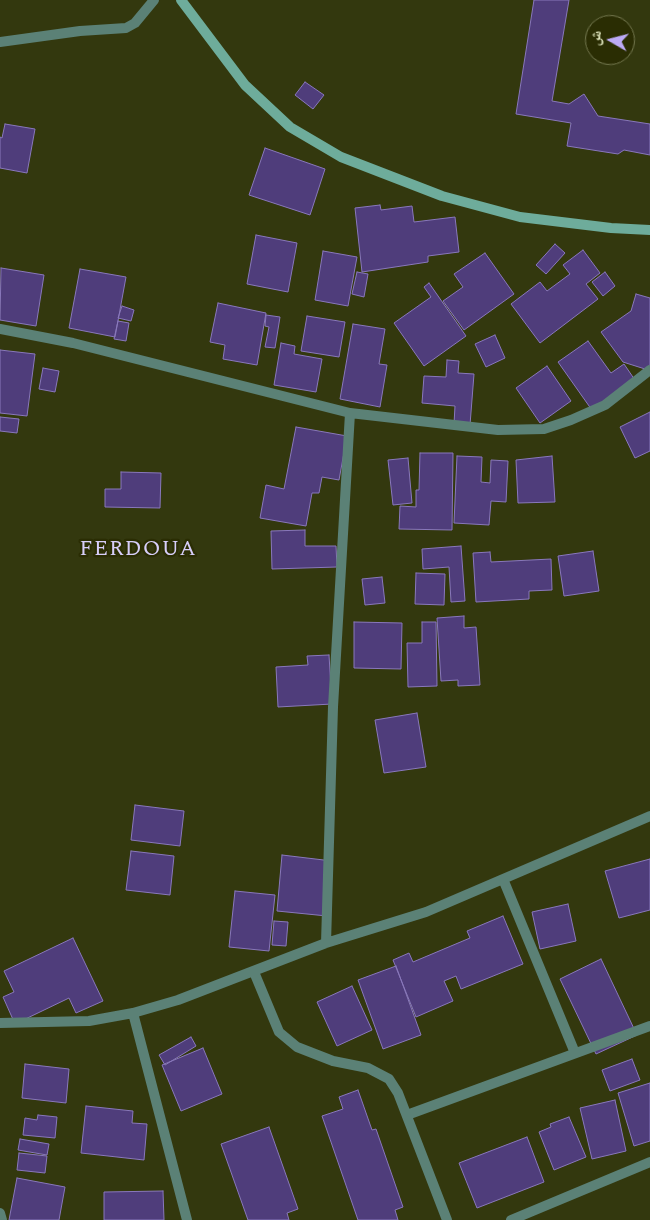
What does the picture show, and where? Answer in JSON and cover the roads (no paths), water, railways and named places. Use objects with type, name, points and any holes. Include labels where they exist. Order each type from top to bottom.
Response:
[{"type":"street","points":[[0,42],[126,28],[135,23],[154,0]]},
{"type":"street","points":[[181,0],[245,85],[290,127],[341,157],[442,196],[520,217],[611,228],[650,230]]},
{"type":"street","points":[[0,329],[73,343],[350,413],[498,430],[544,429],[605,405],[650,370]]},
{"type":"street","points":[[326,943],[333,707],[350,413]]},
{"type":"street","points":[[0,1023],[89,1021],[178,1000],[326,943],[426,912],[650,816]]},
{"type":"street","points":[[503,879],[575,1053]]},
{"type":"street","points":[[254,972],[279,1032],[297,1046],[318,1056],[368,1068],[388,1079],[398,1093],[407,1114],[447,1220]]},
{"type":"street","points":[[133,1012],[188,1220]]},
{"type":"street","points":[[407,1114],[650,1026]]},
{"type":"street","points":[[511,1220],[650,1162]]},
{"type":"street","points":[[0,1213],[2,1220]]},
{"type":"district","name":"FERDOUA","points":[[138,551]]}]
